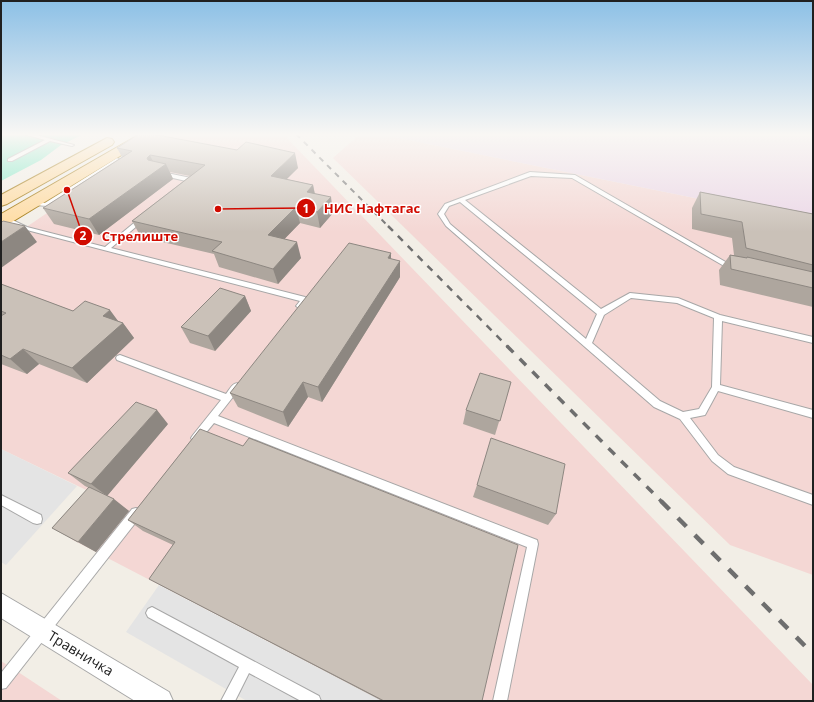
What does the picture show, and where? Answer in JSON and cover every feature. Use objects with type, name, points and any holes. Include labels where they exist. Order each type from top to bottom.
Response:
[{"type":"main road","points":[[1,201],[63,167]]},
{"type":"main road","points":[[7,223],[33,203],[94,167]]},
{"type":"street","name":"Травничка","points":[[1,606],[160,701]]},
{"type":"lane","points":[[33,203],[46,205],[106,167]]},
{"type":"lane","points":[[158,173],[191,180],[178,189]]},
{"type":"lane","points":[[737,269],[729,267],[572,176],[530,174],[447,205],[441,214],[448,225],[656,404],[683,416],[715,458],[731,471],[813,500]]},
{"type":"lane","points":[[461,200],[601,313]]},
{"type":"lane","points":[[106,249],[148,214]]},
{"type":"lane","points":[[7,223],[305,300],[295,312]]},
{"type":"lane","points":[[588,345],[601,313],[630,295],[678,301],[718,317],[813,340]]},
{"type":"lane","points":[[683,416],[702,412],[716,387],[718,317]]},
{"type":"lane","points":[[120,358],[227,398]]},
{"type":"lane","points":[[192,442],[242,380]]},
{"type":"lane","points":[[716,387],[813,414]]},
{"type":"lane","points":[[212,418],[533,544],[500,701]]},
{"type":"lane","points":[[1,500],[37,519]]},
{"type":"lane","points":[[1,683],[142,505]]},
{"type":"lane","points":[[152,613],[314,701]]},
{"type":"lane","points":[[228,701],[247,664]]},
{"type":"shaded area","points":[[115,167],[315,167],[813,685],[813,701],[382,701],[71,539],[105,499],[1,449],[1,242],[25,228]]},
{"type":"shaded area","points":[[342,167],[541,167],[813,222],[813,575],[730,545]]},
{"type":"shaded area","points":[[541,167],[813,167],[813,222]]},
{"type":"shaded area","points":[[1,449],[77,486],[6,565],[1,562]]},
{"type":"shaded area","points":[[159,585],[382,701],[247,701],[126,632]]},
{"type":"shaded area","points":[[1,661],[12,668],[62,701],[1,701]]},
{"type":"green space","points":[[1,167],[28,167],[1,181]]},
{"type":"building","points":[[107,167],[162,167],[89,219],[43,208]]},
{"type":"building","points":[[203,167],[281,167],[271,176],[313,185],[307,192],[331,197],[317,212],[296,207],[268,235],[297,242],[273,269],[212,251],[222,242],[132,221]]},
{"type":"building","points":[[700,192],[813,214],[813,265],[746,248],[742,222],[701,214]]},
{"type":"building","points":[[3,221],[25,226],[1,242],[1,223]]},
{"type":"building","points":[[349,243],[391,253],[388,258],[400,261],[318,387],[303,382],[283,412],[230,393]]},
{"type":"building","points":[[730,255],[747,257],[813,272],[813,288],[731,269]]},
{"type":"building","points":[[1,284],[73,311],[85,301],[110,310],[103,316],[123,323],[72,368],[23,349],[10,359],[1,355],[1,316],[6,313],[1,311]]},
{"type":"building","points":[[220,288],[245,296],[208,336],[181,327]]},
{"type":"building","points":[[480,373],[511,382],[500,421],[466,410]]},
{"type":"building","points":[[136,402],[157,410],[91,484],[68,473]]},
{"type":"building","points":[[200,429],[243,446],[249,438],[518,545],[482,701],[384,701],[149,579],[175,542],[128,520]]},
{"type":"building","points":[[491,438],[565,464],[556,514],[477,485]]},
{"type":"building","points":[[89,487],[114,499],[78,542],[52,528]]},
{"type":"railway","points":[[329,167],[388,226]]},
{"type":"railway","points":[[388,226],[508,347]]},
{"type":"railway","points":[[507,346],[662,502]]},
{"type":"railway","points":[[661,501],[813,654]]},
{"type":"place","name":"Стрелиште","points":[[67,190]]},
{"type":"place","name":"НИС Нафтагас","points":[[218,209]]}]
